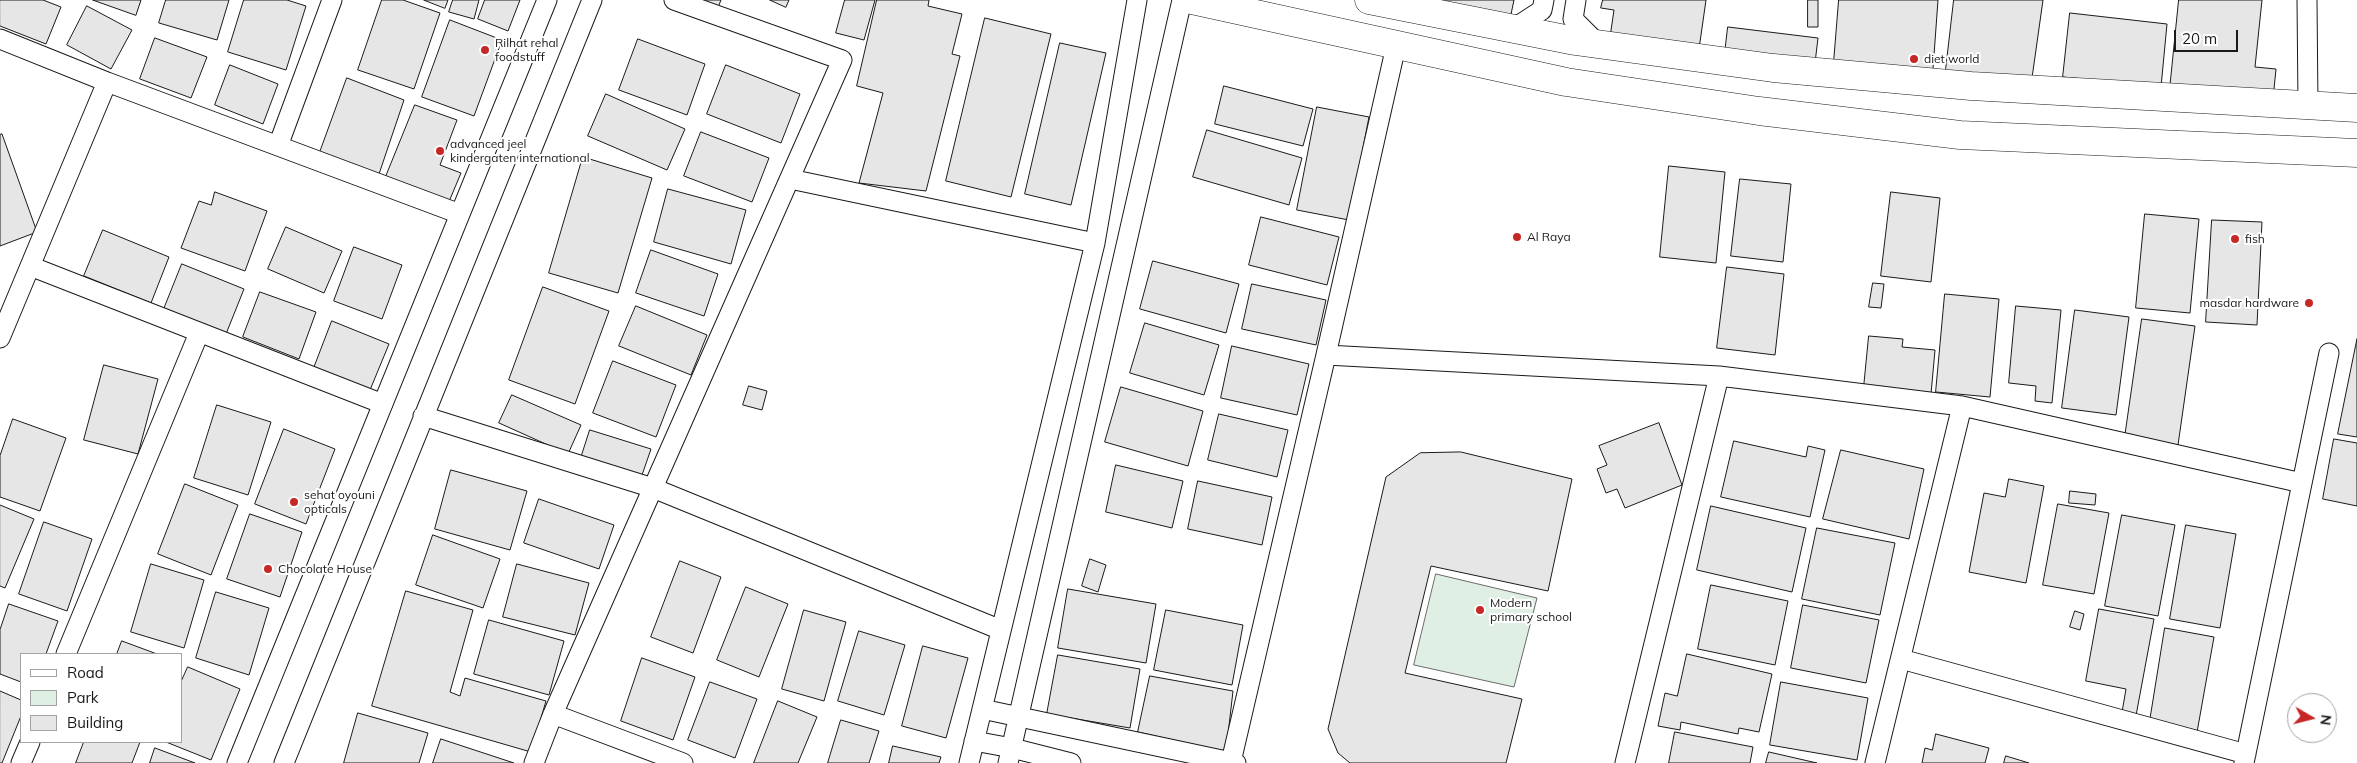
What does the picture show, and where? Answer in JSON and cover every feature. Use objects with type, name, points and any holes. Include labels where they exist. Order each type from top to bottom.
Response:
[{"type":"main road","points":[[1192,0],[1566,82],[1759,111],[1960,135],[2357,153]]},
{"type":"main road","points":[[1368,0],[1598,44],[1773,68],[1971,86],[2357,108]]},
{"type":"street","points":[[278,146],[332,0]]},
{"type":"street","points":[[236,763],[547,0]]},
{"type":"street","points":[[284,763],[592,0]]},
{"type":"street","points":[[534,763],[553,714],[842,60],[674,0]]},
{"type":"street","points":[[969,763],[1095,243],[1137,0]]},
{"type":"street","points":[[1010,756],[1182,0]]},
{"type":"street","points":[[1513,29],[1542,10],[1544,0]]},
{"type":"street","points":[[1576,0],[1573,18],[1598,44]]},
{"type":"street","points":[[2307,0],[2308,105]]},
{"type":"street","points":[[0,39],[107,82],[460,214]]},
{"type":"street","points":[[982,709],[1233,762],[1396,46]]},
{"type":"street","points":[[0,338],[107,82]]},
{"type":"street","points":[[790,180],[1095,243]]},
{"type":"street","points":[[30,266],[383,404]]},
{"type":"street","points":[[66,653],[200,333]]},
{"type":"street","points":[[1901,660],[2245,758],[2329,353]]},
{"type":"street","points":[[1326,355],[1719,376],[1962,406],[2302,483]]},
{"type":"street","points":[[1625,763],[1719,376]]},
{"type":"street","points":[[1875,763],[1962,406]]},
{"type":"street","points":[[423,416],[653,488],[1001,630]]},
{"type":"street","points":[[553,714],[683,763]]},
{"type":"street","points":[[974,742],[1010,756],[1071,763]]},
{"type":"street","points":[[21,763],[30,743]]},
{"type":"green space","points":[[1436,574],[1537,598],[1514,687],[1414,665]]},
{"type":"building","points":[[0,0],[43,0],[61,7],[46,44],[0,26]]},
{"type":"building","points":[[93,0],[141,0],[136,15]]},
{"type":"building","points":[[166,0],[229,0],[217,40],[159,23]]},
{"type":"building","points":[[244,0],[287,0],[306,6],[286,70],[228,52]]},
{"type":"building","points":[[382,0],[403,0],[440,13],[414,89],[358,70]]},
{"type":"building","points":[[424,0],[448,0],[445,8]]},
{"type":"building","points":[[453,0],[479,0],[474,19],[449,12]]},
{"type":"building","points":[[485,0],[520,0],[508,31],[478,19]]},
{"type":"building","points":[[693,0],[721,0],[717,10]]},
{"type":"building","points":[[770,0],[789,0],[786,7]]},
{"type":"building","points":[[845,0],[875,0],[864,40],[836,33]]},
{"type":"building","points":[[877,0],[929,0],[928,6],[962,14],[952,54],[960,56],[926,191],[859,183],[883,93],[857,86]]},
{"type":"building","points":[[1411,0],[1514,0],[1509,24]]},
{"type":"building","points":[[1603,0],[1706,0],[1698,56],[1609,44],[1614,10],[1601,8]]},
{"type":"building","points":[[1808,0],[1818,0],[1818,27],[1808,27]]},
{"type":"building","points":[[1839,0],[1938,0],[1933,69],[1834,62]]},
{"type":"building","points":[[1954,0],[2043,0],[2031,85],[1945,78]]},
{"type":"building","points":[[2179,0],[2262,0],[2255,67],[2276,69],[2273,99],[2170,89]]},
{"type":"building","points":[[87,6],[132,30],[111,69],[67,45]]},
{"type":"building","points":[[2070,13],[2167,24],[2161,87],[2063,77]]},
{"type":"building","points":[[985,18],[1051,34],[1011,197],[946,181]]},
{"type":"building","points":[[450,20],[502,40],[474,116],[422,97]]},
{"type":"building","points":[[1728,27],[1818,38],[1815,63],[1725,53]]},
{"type":"building","points":[[155,38],[207,57],[191,98],[140,79]]},
{"type":"building","points":[[638,39],[705,64],[687,115],[619,90]]},
{"type":"building","points":[[1060,43],[1106,53],[1071,205],[1025,194]]},
{"type":"building","points":[[230,65],[278,84],[263,124],[215,105]]},
{"type":"building","points":[[726,65],[800,94],[781,143],[707,114]]},
{"type":"building","points":[[347,78],[404,100],[378,177],[319,155]]},
{"type":"building","points":[[1224,86],[1313,109],[1303,146],[1215,124]]},
{"type":"building","points":[[606,94],[685,129],[667,170],[588,136]]},
{"type":"building","points":[[415,105],[457,120],[440,165],[461,173],[448,204],[385,179]]},
{"type":"building","points":[[1317,107],[1369,117],[1349,220],[1297,210]]},
{"type":"building","points":[[1207,130],[1302,158],[1289,205],[1193,177]]},
{"type":"building","points":[[701,132],[769,158],[752,202],[684,176]]},
{"type":"building","points":[[2,134],[37,232],[0,246],[0,135]]},
{"type":"building","points":[[583,157],[652,178],[618,293],[549,273]]},
{"type":"building","points":[[1669,166],[1725,172],[1716,263],[1660,257]]},
{"type":"building","points":[[1740,179],[1791,184],[1783,262],[1731,256]]},
{"type":"building","points":[[668,189],[746,210],[731,264],[654,242]]},
{"type":"building","points":[[215,192],[267,211],[245,271],[181,248],[199,201],[211,205]]},
{"type":"building","points":[[1891,192],[1940,198],[1931,282],[1881,276]]},
{"type":"building","points":[[2145,214],[2199,219],[2190,313],[2136,308]]},
{"type":"building","points":[[1261,217],[1339,237],[1327,285],[1249,265]]},
{"type":"building","points":[[2212,220],[2262,222],[2257,325],[2206,322]]},
{"type":"building","points":[[286,227],[342,251],[324,293],[268,269]]},
{"type":"building","points":[[103,230],[169,257],[151,303],[84,276]]},
{"type":"building","points":[[354,247],[402,265],[382,319],[334,301]]},
{"type":"building","points":[[651,250],[718,274],[704,316],[636,293]]},
{"type":"building","points":[[1153,261],[1239,284],[1226,333],[1140,309]]},
{"type":"building","points":[[182,264],[244,289],[226,334],[164,309]]},
{"type":"building","points":[[1727,267],[1784,274],[1775,355],[1717,348]]},
{"type":"building","points":[[1873,283],[1884,284],[1881,308],[1869,307]]},
{"type":"building","points":[[1252,284],[1326,300],[1316,345],[1242,329]]},
{"type":"building","points":[[543,287],[609,311],[575,404],[509,380]]},
{"type":"building","points":[[260,292],[316,312],[299,359],[243,337]]},
{"type":"building","points":[[1945,294],[1999,299],[1990,397],[1936,392]]},
{"type":"building","points":[[636,306],[707,335],[691,375],[619,346]]},
{"type":"building","points":[[2016,306],[2061,310],[2052,403],[2035,401],[2036,386],[2009,383]]},
{"type":"building","points":[[2075,310],[2129,317],[2116,415],[2062,408]]},
{"type":"building","points":[[2142,319],[2195,326],[2178,445],[2125,437]]},
{"type":"building","points":[[332,321],[389,344],[370,390],[314,368]]},
{"type":"building","points":[[1145,323],[1219,345],[1204,395],[1130,373]]},
{"type":"building","points":[[1869,336],[1903,339],[1902,347],[1935,350],[1931,394],[1864,387]]},
{"type":"building","points":[[2357,339],[2357,437],[2338,434]]},
{"type":"building","points":[[1232,346],[1309,364],[1297,415],[1221,398]]},
{"type":"building","points":[[613,361],[676,385],[656,437],[593,413]]},
{"type":"building","points":[[104,365],[158,379],[138,454],[84,440]]},
{"type":"building","points":[[749,386],[767,391],[762,410],[743,405]]},
{"type":"building","points":[[1121,387],[1203,411],[1188,466],[1105,442]]},
{"type":"building","points":[[512,395],[581,425],[568,454],[499,423]]},
{"type":"building","points":[[217,405],[271,422],[248,495],[194,478]]},
{"type":"building","points":[[1219,414],[1288,430],[1277,477],[1208,460]]},
{"type":"building","points":[[13,419],[66,438],[40,511],[0,497],[0,456]]},
{"type":"building","points":[[1659,423],[1682,485],[1625,508],[1617,489],[1606,493],[1597,469],[1607,465],[1599,446]]},
{"type":"building","points":[[284,429],[335,449],[306,524],[255,504]]},
{"type":"building","points":[[590,430],[651,449],[641,478],[581,458]]},
{"type":"building","points":[[2334,439],[2357,443],[2357,506],[2323,499]]},
{"type":"building","points":[[1734,441],[1806,457],[1808,446],[1825,450],[1810,517],[1721,497]]},
{"type":"building","points":[[1841,450],[1924,469],[1909,539],[1823,519]]},
{"type":"building","points":[[1461,452],[1572,479],[1548,591],[1431,566],[1405,673],[1522,699],[1506,763],[1350,763],[1338,753],[1328,729],[1386,477],[1420,453]]},
{"type":"building","points":[[1116,465],[1183,481],[1172,528],[1106,512]]},
{"type":"building","points":[[451,470],[527,491],[510,550],[435,529]]},
{"type":"building","points":[[2009,479],[2044,486],[2026,583],[1969,572],[1984,493],[2005,497]]},
{"type":"building","points":[[1198,481],[1272,497],[1262,545],[1188,529]]},
{"type":"building","points":[[185,484],[238,505],[211,575],[158,554]]},
{"type":"building","points":[[2070,491],[2096,494],[2095,505],[2069,503]]},
{"type":"building","points":[[539,499],[614,525],[599,569],[524,543]]},
{"type":"building","points":[[2058,504],[2109,513],[2094,594],[2043,585]]},
{"type":"building","points":[[0,505],[34,519],[5,588],[0,586]]},
{"type":"building","points":[[1711,506],[1806,528],[1792,592],[1697,570]]},
{"type":"building","points":[[250,514],[302,532],[280,597],[227,579]]},
{"type":"building","points":[[2122,515],[2175,525],[2158,616],[2105,606]]},
{"type":"building","points":[[44,522],[92,539],[67,611],[19,594]]},
{"type":"building","points":[[2186,525],[2236,534],[2220,628],[2170,619]]},
{"type":"building","points":[[1817,528],[1895,543],[1880,615],[1802,599]]},
{"type":"building","points":[[433,535],[500,559],[483,608],[416,585]]},
{"type":"building","points":[[1090,559],[1106,565],[1098,592],[1082,586]]},
{"type":"building","points":[[680,561],[721,577],[693,653],[651,637]]},
{"type":"building","points":[[151,564],[204,580],[184,648],[131,632]]},
{"type":"building","points":[[517,564],[589,583],[575,635],[503,617]]},
{"type":"building","points":[[1711,585],[1788,601],[1775,665],[1698,649]]},
{"type":"building","points":[[746,587],[788,604],[759,677],[717,660]]},
{"type":"building","points":[[1068,589],[1156,604],[1146,663],[1058,648]]},
{"type":"building","points":[[406,591],[473,610],[450,692],[460,696],[465,678],[546,701],[531,752],[372,706]]},
{"type":"building","points":[[216,592],[269,608],[249,675],[196,658]]},
{"type":"building","points":[[9,604],[58,621],[46,653],[20,653],[20,682],[0,674],[0,630]]},
{"type":"building","points":[[1803,605],[1879,620],[1866,683],[1791,668]]},
{"type":"building","points":[[2099,609],[2154,619],[2135,721],[2121,718],[2126,689],[2086,681]]},
{"type":"building","points":[[804,610],[846,622],[824,701],[782,689]]},
{"type":"building","points":[[1166,610],[1243,625],[1232,685],[1154,670]]},
{"type":"building","points":[[2075,611],[2084,614],[2080,630],[2070,627]]},
{"type":"building","points":[[489,620],[564,641],[549,695],[474,674]]},
{"type":"building","points":[[2165,628],[2214,637],[2196,738],[2150,721]]},
{"type":"building","points":[[859,631],[905,645],[884,715],[838,701]]},
{"type":"building","points":[[122,641],[154,653],[117,653]]},
{"type":"building","points":[[923,646],[968,658],[946,738],[902,726]]},
{"type":"building","points":[[1687,654],[1772,674],[1759,732],[1739,728],[1738,734],[1681,722],[1680,730],[1658,726],[1665,693],[1677,696]]},
{"type":"building","points":[[1058,655],[1140,669],[1130,728],[1047,714]]},
{"type":"building","points":[[642,658],[695,677],[673,740],[621,721]]},
{"type":"building","points":[[188,667],[240,689],[211,760],[168,743],[182,743],[182,680]]},
{"type":"building","points":[[1150,676],[1233,691],[1226,752],[1138,732]]},
{"type":"building","points":[[710,682],[757,699],[735,758],[688,740]]},
{"type":"building","points":[[1781,682],[1868,698],[1857,760],[1770,745]]},
{"type":"building","points":[[0,691],[20,700],[20,718],[2,763],[0,763]]},
{"type":"building","points":[[778,701],[817,717],[798,763],[754,763]]},
{"type":"building","points":[[358,713],[428,733],[419,763],[344,763]]},
{"type":"building","points":[[841,720],[879,731],[869,763],[828,763]]},
{"type":"building","points":[[1675,732],[1753,747],[1750,763],[1669,763]]},
{"type":"building","points":[[1936,734],[1989,748],[1985,763],[1922,763],[1925,748],[1932,750]]},
{"type":"building","points":[[441,739],[514,763],[433,763]]},
{"type":"building","points":[[84,743],[140,743],[132,763],[76,763]]},
{"type":"building","points":[[893,746],[941,757],[939,763],[889,763]]},
{"type":"building","points":[[155,748],[195,763],[150,763]]},
{"type":"building","points":[[1769,752],[1817,763],[1766,763]]},
{"type":"building","points":[[2006,756],[2029,763],[2004,763]]},
{"type":"place","name":"Rilhat rehal foodstuff","points":[[485,50]]},
{"type":"place","name":"diet world","points":[[1914,59]]},
{"type":"place","name":"advanced jeel kindergaten international","points":[[440,151]]},
{"type":"place","name":"Al Raya","points":[[1517,237]]},
{"type":"place","name":"fish","points":[[2235,239]]},
{"type":"place","name":"masdar hardware","points":[[2309,303]]},
{"type":"place","name":"sehat oyouni opticals","points":[[294,502]]},
{"type":"place","name":"Chocolate House","points":[[268,569]]},
{"type":"place","name":"Modern primary school","points":[[1480,610]]}]
